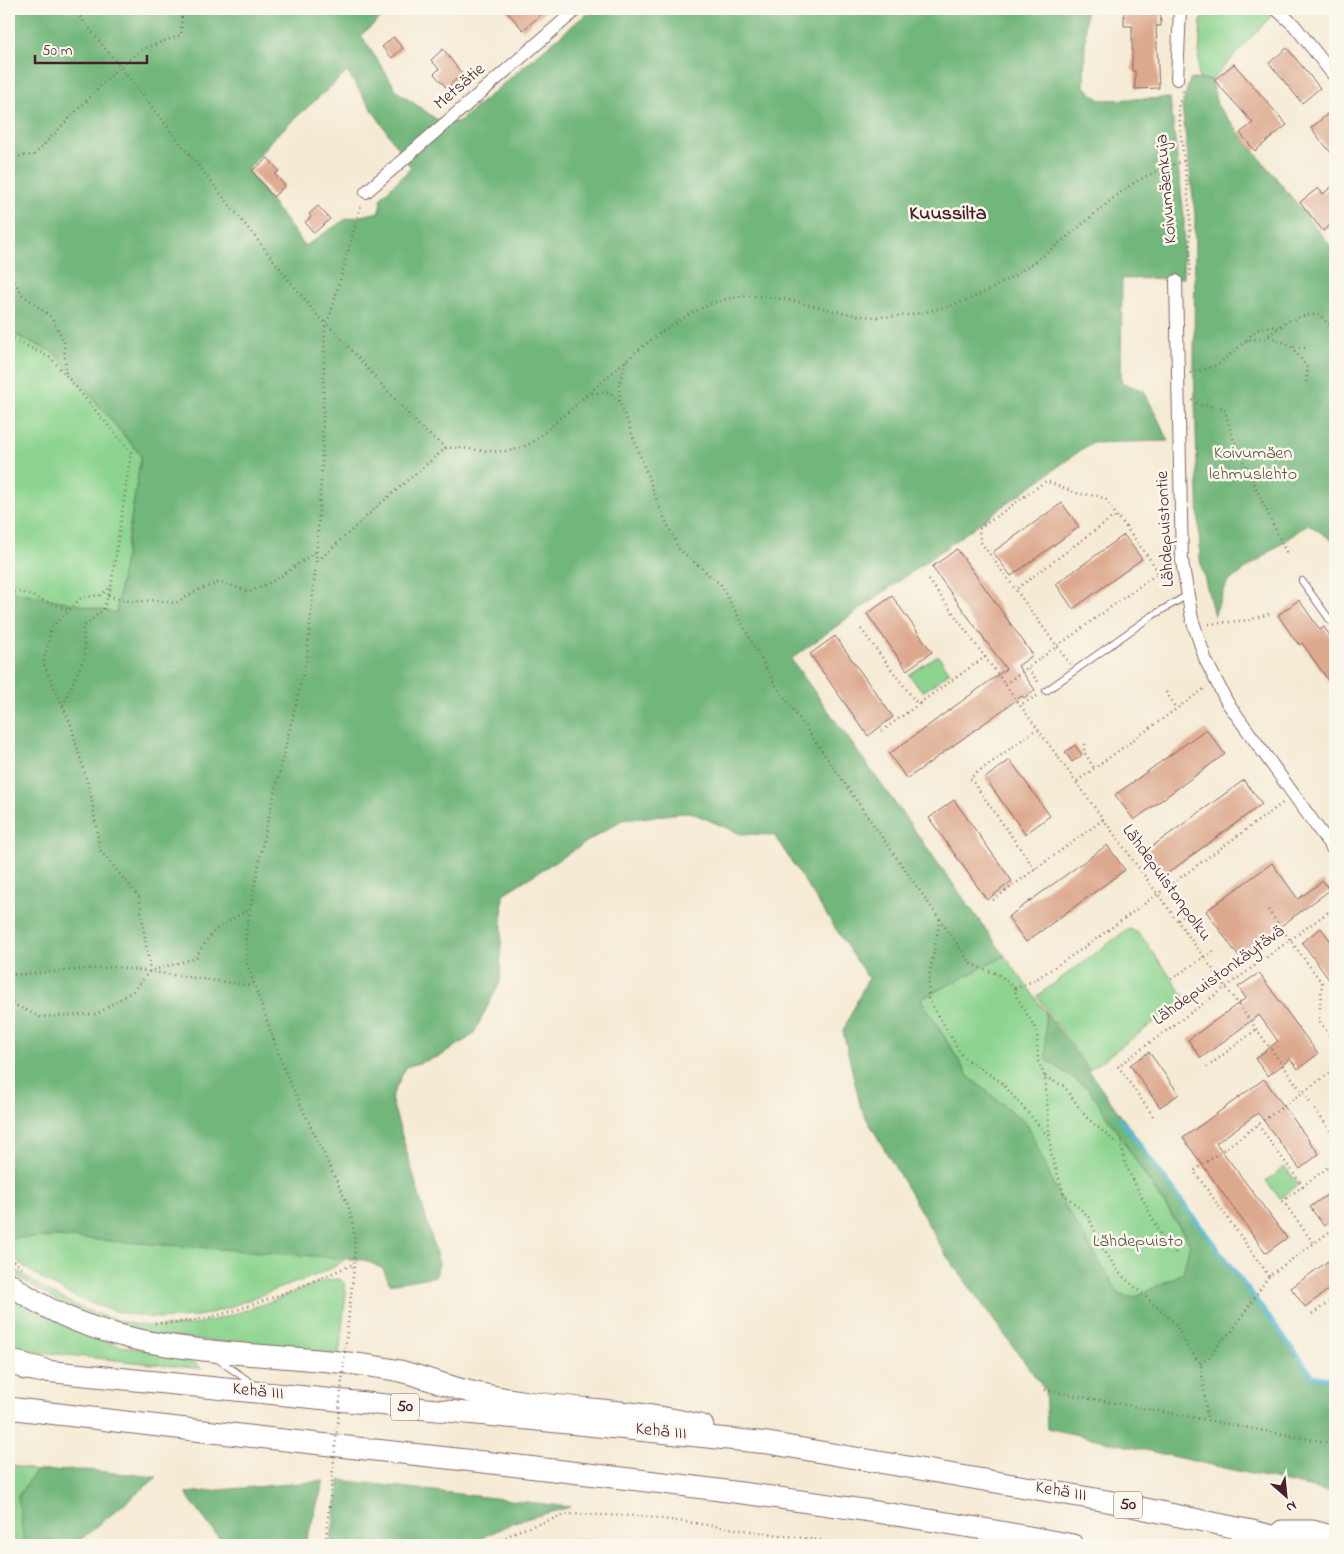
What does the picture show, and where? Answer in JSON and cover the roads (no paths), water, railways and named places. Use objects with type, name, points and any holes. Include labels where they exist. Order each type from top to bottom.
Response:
[{"type":"highway","points":[[9,1283],[58,1313],[110,1335],[203,1349],[395,1370],[467,1391],[526,1402],[671,1418],[768,1443]]},
{"type":"highway","points":[[9,1362],[41,1370]]},
{"type":"highway","name":"Kehä III","points":[[9,1368],[768,1443],[1022,1485],[1252,1531],[1306,1545]]},
{"type":"highway","points":[[15,1410],[789,1499],[991,1530],[1073,1545]]},
{"type":"highway","points":[[1252,1531],[1312,1531],[1335,1536]]},
{"type":"street","name":"Metsätie","points":[[366,192],[577,9]]},
{"type":"street","points":[[1177,76],[1180,9]]},
{"type":"street","points":[[1276,9],[1294,25],[1335,77]]},
{"type":"street","name":"Lähdepuistontie","points":[[1176,281],[1182,561],[1186,596],[1198,641],[1214,681],[1293,796],[1335,852]]},
{"type":"lane","points":[[1302,581],[1335,627]]},
{"type":"lane","points":[[1046,691],[1150,617],[1186,596]]},
{"type":"lane","points":[[203,1349],[264,1392]]},
{"type":"waterway","points":[[1120,1119],[1313,1376],[1335,1380]]},
{"type":"district","name":"Kuussilta","points":[[948,214]]},
{"type":"park label","name":"Koivumäen lehmuslehto","points":[[1253,464]]},
{"type":"park label","name":"Lähdepuisto","points":[[1138,1242]]}]
